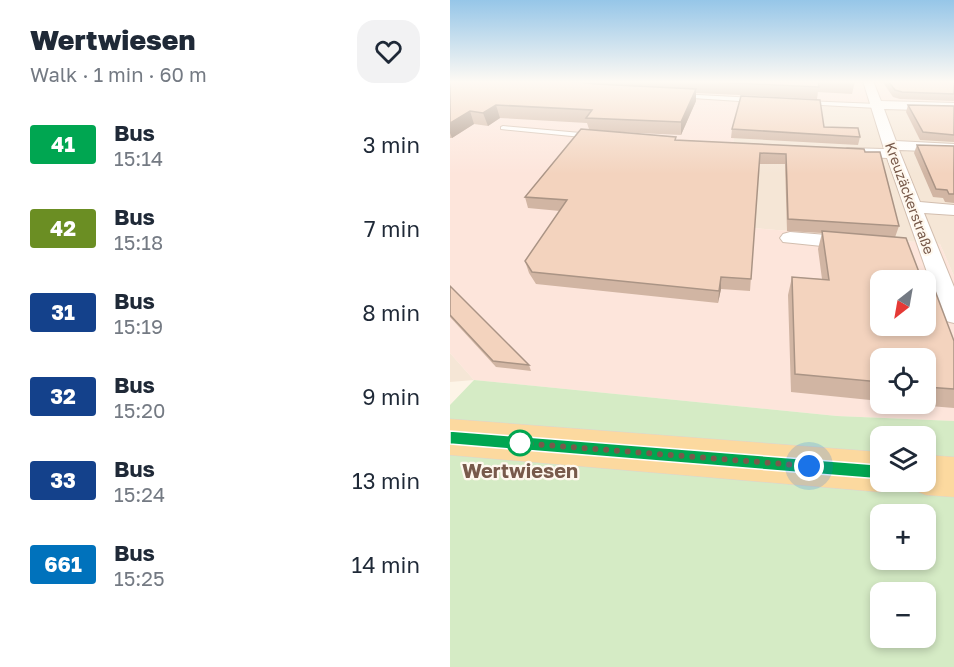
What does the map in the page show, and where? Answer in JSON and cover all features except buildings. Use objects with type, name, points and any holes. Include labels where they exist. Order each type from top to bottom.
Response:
[{"type":"main road","points":[[450,437],[870,471]]},
{"type":"main road","points":[[936,476],[954,477]]},
{"type":"street","name":"Kreuzäckerstraße","points":[[878,112],[954,315]]},
{"type":"street","points":[[838,151],[954,148]]},
{"type":"street","points":[[913,207],[954,210]]},
{"type":"street","points":[[790,238],[871,245]]},
{"type":"street","points":[[905,248],[928,250]]},
{"type":"lane","points":[[503,129],[604,136]]},
{"type":"shaded area","points":[[450,112],[740,112],[732,148],[761,150],[753,228],[940,244],[954,276],[954,421],[837,416],[474,380],[450,353]]},
{"type":"shaded area","points":[[739,112],[954,112],[954,276],[940,244],[753,228],[732,148]]},
{"type":"shaded area","points":[[450,353],[474,380],[450,382]]},
{"type":"green space","points":[[474,380],[837,416],[954,421],[954,667],[450,667],[450,405]]},
{"type":"bus line","name":"41","points":[[450,437],[870,471]]},
{"type":"place","name":"Wertwiesen","points":[[520,443]]},
{"type":"route","points":[[520,443],[809,466]]}]
